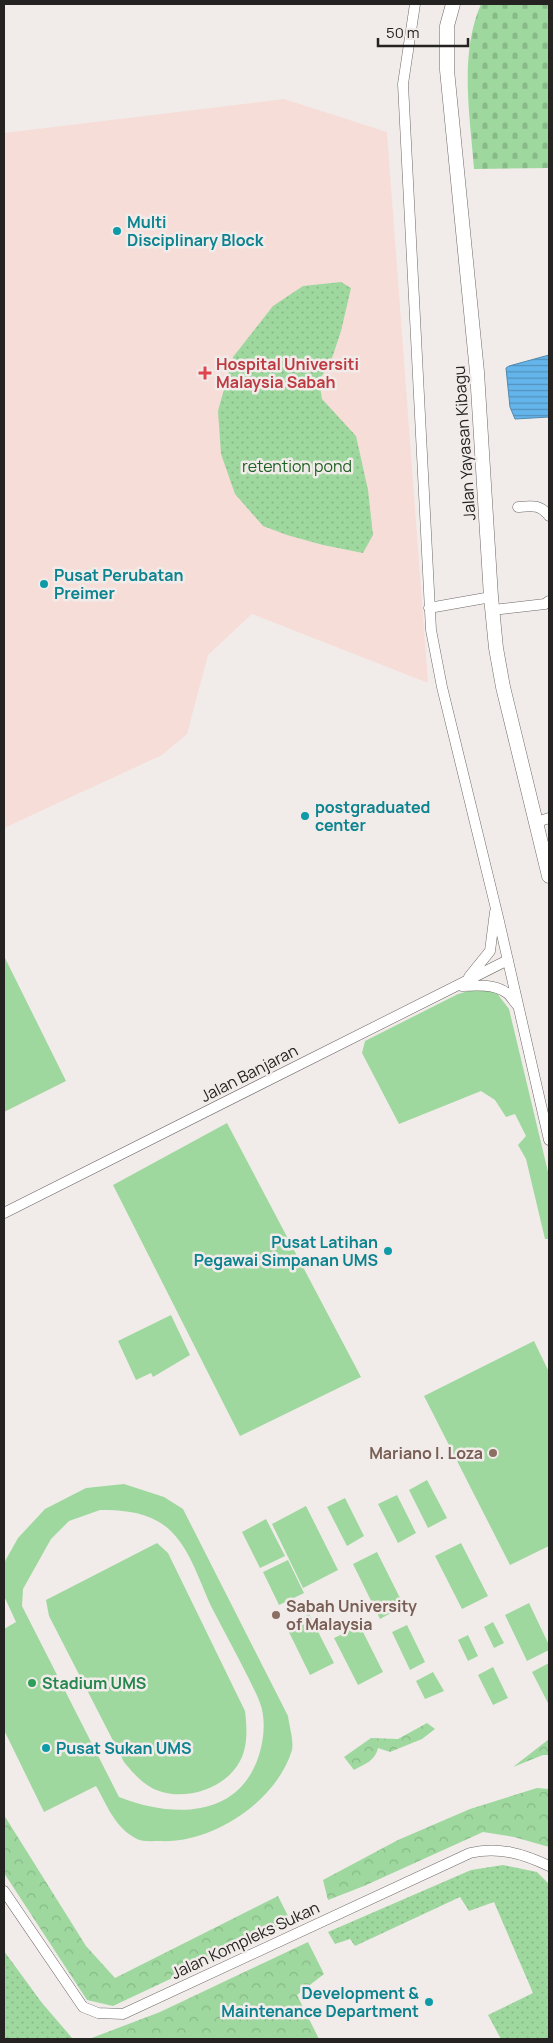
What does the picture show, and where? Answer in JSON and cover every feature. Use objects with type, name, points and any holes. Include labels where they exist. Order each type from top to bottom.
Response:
[{"type":"street","points":[[415,4],[403,84],[431,630],[442,687],[496,908],[549,1140]]},
{"type":"street","name":"Jalan Yayasan Kibagu","points":[[453,4],[447,26],[447,70],[477,372],[496,648],[503,687],[543,820],[549,876]]},
{"type":"street","points":[[518,507],[537,506],[544,509],[549,516]]},
{"type":"street","points":[[429,608],[492,603],[545,604],[549,601]]},
{"type":"street","points":[[456,986],[468,977],[490,951],[496,908]]},
{"type":"street","name":"Jalan Banjaran","points":[[4,1212],[508,960]]},
{"type":"street","points":[[456,986],[476,985],[490,987],[506,993],[518,1007]]},
{"type":"street","name":"Jalan Kompleks Sukan","points":[[4,1891],[83,2007],[98,2013],[123,2014],[470,1853],[481,1850],[510,1851],[549,1866]]},
{"type":"shaded area","name":"Hospital Universiti Malaysia Sabah","points":[[284,99],[387,132],[428,683],[252,614],[208,655],[187,734],[162,755],[4,828],[4,133]]},
{"type":"green space","points":[[481,4],[549,4],[549,168],[474,169],[468,64],[474,24]]},
{"type":"green space","name":"retention pond","points":[[341,282],[351,288],[341,331],[330,364],[319,380],[322,399],[356,436],[368,490],[373,535],[363,553],[323,545],[263,526],[235,494],[221,454],[218,411],[233,357],[273,306],[303,286]]},
{"type":"green space","points":[[4,956],[66,1081],[4,1112]]},
{"type":"green space","points":[[479,988],[496,992],[509,1009],[549,1176],[549,1239],[545,1239],[526,1159],[518,1145],[526,1136],[515,1114],[506,1117],[495,1100],[481,1091],[399,1124],[362,1053],[365,1041],[458,994]]},
{"type":"green space","points":[[227,1123],[361,1377],[240,1436],[113,1185]]},
{"type":"green space","points":[[171,1315],[190,1355],[153,1377],[151,1373],[136,1380],[118,1341]]},
{"type":"green space","points":[[534,1341],[549,1372],[549,1546],[510,1565],[424,1396]]},
{"type":"green space","points":[[427,1480],[447,1518],[428,1528],[409,1490]]},
{"type":"green space","name":"Stadium UMS","points":[[124,1484],[164,1497],[183,1509],[288,1716],[292,1750],[284,1769],[272,1786],[240,1816],[200,1835],[179,1840],[142,1841],[137,1839],[117,1822],[96,1786],[44,1812],[4,1730],[4,1629],[16,1622],[4,1596],[4,1563],[18,1538],[45,1509],[86,1488]],"holes":[[[100,1510],[145,1515],[169,1529],[178,1539],[191,1560],[212,1608],[259,1700],[264,1722],[259,1755],[249,1776],[236,1792],[220,1802],[201,1808],[181,1810],[139,1804],[119,1797],[22,1606],[23,1589],[51,1539],[69,1521]]]},
{"type":"green space","points":[[397,1495],[416,1533],[398,1543],[378,1504]]},
{"type":"green space","points":[[345,1498],[364,1536],[347,1546],[327,1507]]},
{"type":"green space","points":[[306,1506],[338,1570],[303,1588],[272,1524]]},
{"type":"green space","points":[[266,1519],[285,1556],[260,1568],[242,1532]]},
{"type":"green space","points":[[157,1543],[168,1553],[245,1711],[246,1743],[240,1761],[234,1770],[216,1785],[193,1793],[170,1794],[154,1789],[140,1779],[124,1762],[49,1616],[46,1600]]},
{"type":"green space","points":[[461,1543],[488,1596],[462,1609],[435,1556]]},
{"type":"green space","points":[[377,1552],[404,1606],[380,1619],[353,1564]]},
{"type":"green space","points":[[288,1560],[304,1593],[279,1605],[263,1572]]},
{"type":"green space","points":[[529,1603],[549,1645],[549,1650],[527,1661],[505,1615]]},
{"type":"green space","points":[[309,1614],[334,1663],[310,1675],[286,1626]]},
{"type":"green space","points":[[493,1622],[504,1643],[494,1648],[484,1627]]},
{"type":"green space","points":[[407,1625],[425,1662],[410,1670],[392,1632]]},
{"type":"green space","points":[[360,1626],[383,1672],[358,1685],[334,1638]]},
{"type":"green space","points":[[468,1635],[478,1656],[468,1661],[458,1640]]},
{"type":"green space","points":[[549,1663],[549,1705],[532,1672]]},
{"type":"green space","points":[[493,1667],[508,1698],[493,1705],[478,1675]]},
{"type":"green space","points":[[433,1672],[444,1691],[425,1699],[416,1681]]},
{"type":"green space","points":[[427,1723],[435,1729],[422,1739],[390,1752],[378,1748],[372,1759],[354,1770],[344,1757],[371,1738],[398,1739]]},
{"type":"green space","points":[[549,1739],[549,1755],[543,1755],[513,1767]]},
{"type":"green space","points":[[537,1788],[549,1789],[549,1847],[514,1837],[483,1832],[364,1886],[328,1900],[323,1880],[398,1840],[470,1809]]},
{"type":"green space","points":[[4,1815],[86,1946],[115,1978],[278,1896],[291,1922],[113,2006],[87,2000],[4,1873]]},
{"type":"green space","points":[[503,1865],[537,1872],[549,1884],[549,2039],[501,2039],[488,2015],[533,1993],[494,1902],[469,1911],[460,1897],[355,1946],[350,1939],[335,1944],[328,1932],[471,1870]]},
{"type":"green space","points":[[308,1942],[324,1974],[297,1995],[319,2039],[89,2039],[160,2012]]},
{"type":"green space","points":[[4,1951],[42,2003],[73,2039],[4,2039]]},
{"type":"water","points":[[549,355],[549,417],[515,419],[510,407],[506,368]]},
{"type":"place","name":"Multi Disciplinary Block","points":[[117,231]]},
{"type":"place","name":"Hospital Universiti Malaysia Sabah","points":[[205,373]]},
{"type":"place","name":"Pusat Perubatan Preimer","points":[[44,584]]},
{"type":"place","name":"postgraduated center","points":[[305,816]]},
{"type":"place","name":"Pusat Latihan Pegawai Simpanan UMS","points":[[388,1251]]},
{"type":"place","name":"Mariano I. Loza","points":[[493,1453]]},
{"type":"place","name":"Sabah University of Malaysia","points":[[276,1615]]},
{"type":"place","name":"Stadium UMS","points":[[32,1683]]},
{"type":"place","name":"Pusat Sukan UMS","points":[[46,1748]]},
{"type":"place","name":"Development & Maintenance Department","points":[[429,2002]]}]
